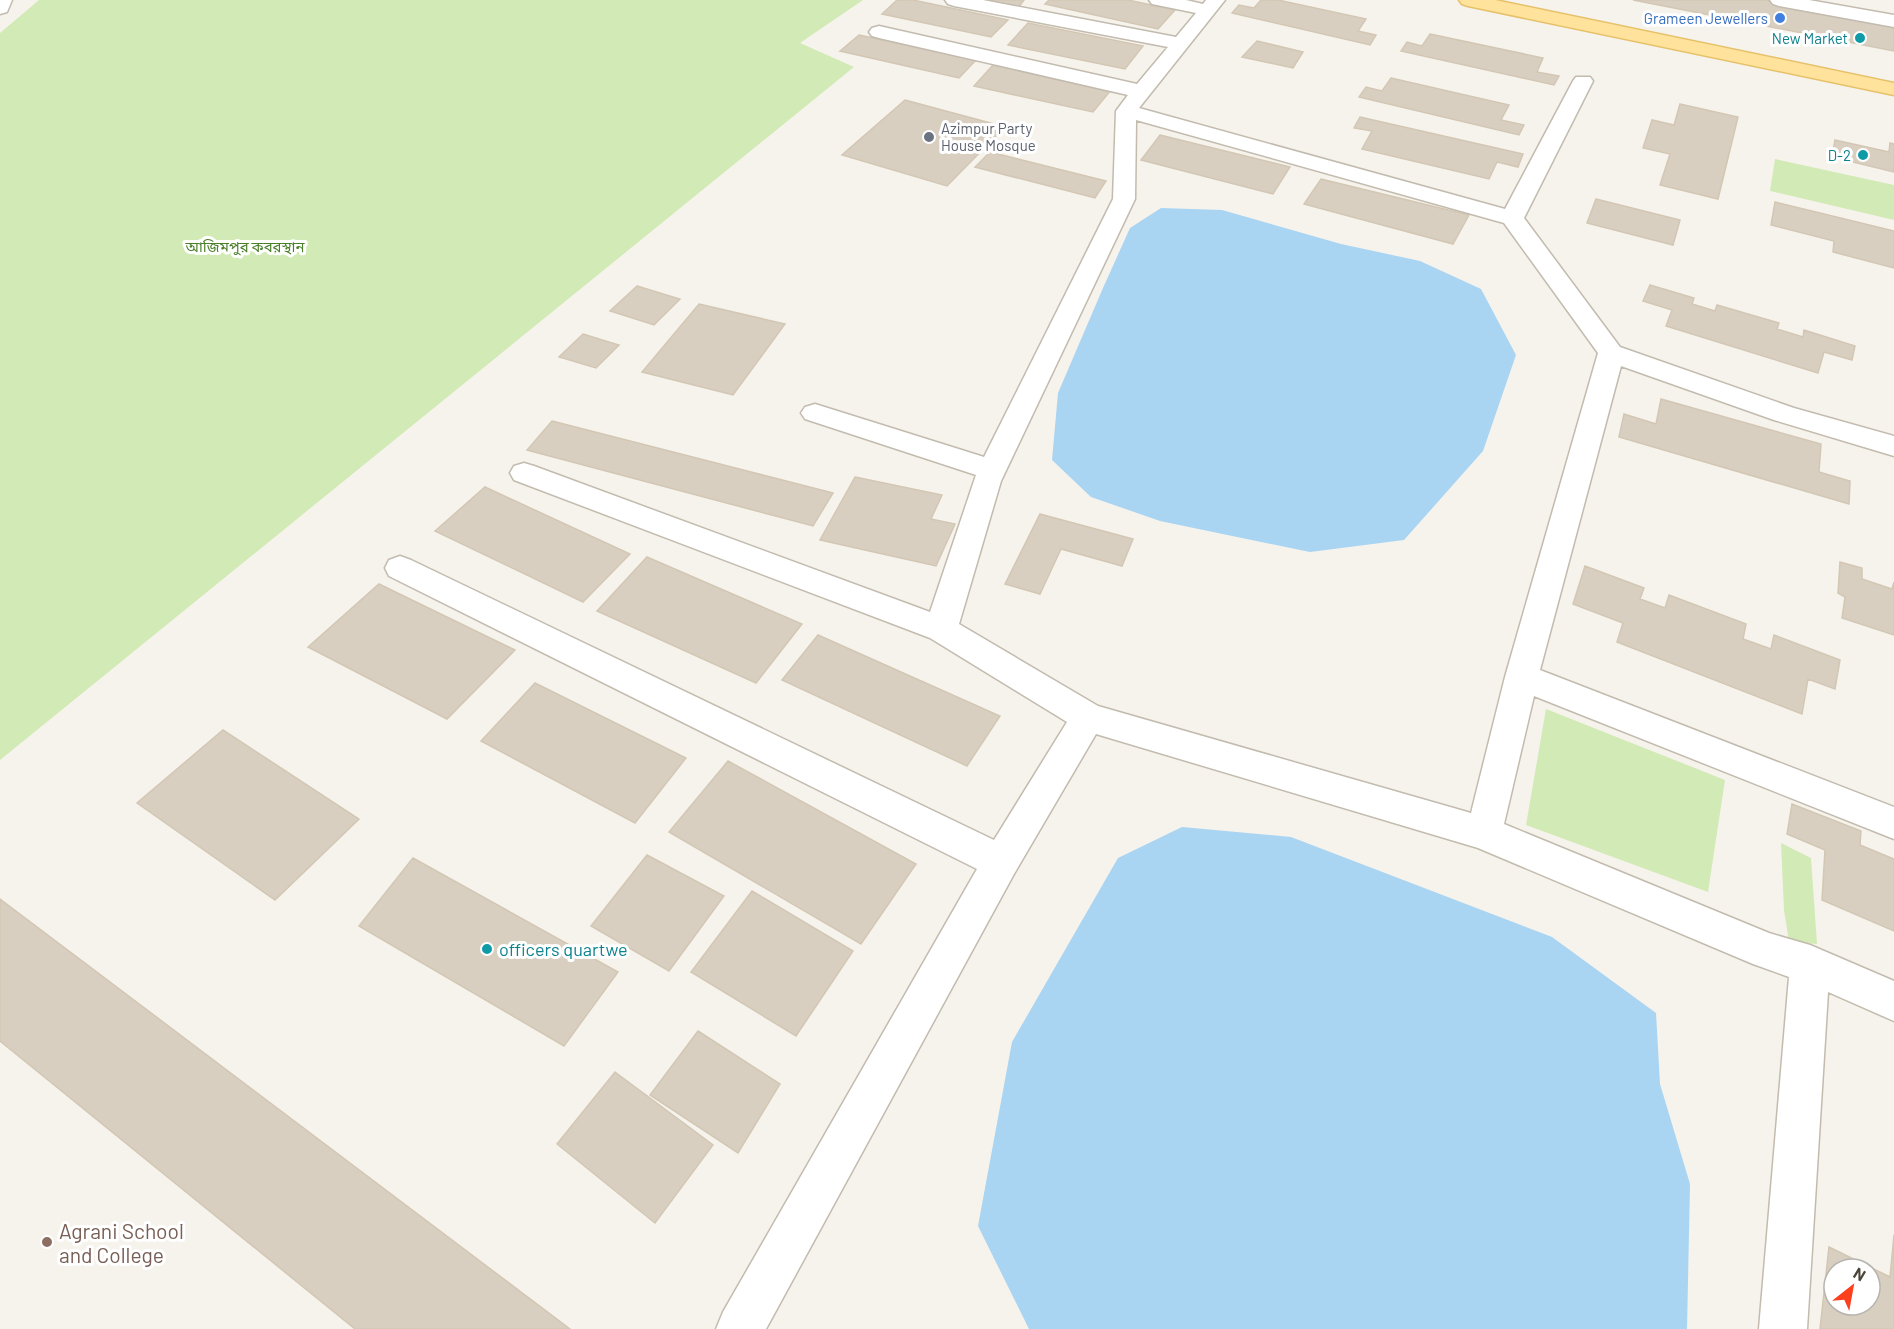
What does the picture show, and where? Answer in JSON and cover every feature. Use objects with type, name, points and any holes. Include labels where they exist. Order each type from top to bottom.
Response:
[{"type":"main road","points":[[1468,0],[1894,89]]},
{"type":"main road","points":[[1531,0],[1894,74]]},
{"type":"street","points":[[0,8],[3,0]]},
{"type":"street","points":[[954,0],[1181,44]]},
{"type":"street","points":[[1158,0],[1212,5]]},
{"type":"street","points":[[1779,0],[1894,21]]},
{"type":"street","points":[[941,629],[992,470],[1124,199],[1135,102],[1212,5]]},
{"type":"street","points":[[879,32],[1135,102],[1512,218],[1611,353],[1784,414],[1894,446]]},
{"type":"street","points":[[1512,218],[1583,81]]},
{"type":"street","points":[[1484,833],[1522,677],[1611,353]]},
{"type":"street","points":[[815,413],[992,470]]},
{"type":"street","points":[[524,473],[941,629],[1088,717],[1484,833],[1767,951],[1810,963],[1894,1001]]},
{"type":"street","points":[[400,568],[1001,862]]},
{"type":"street","points":[[1522,677],[1894,823]]},
{"type":"street","points":[[740,1329],[1001,862],[1088,717]]},
{"type":"street","points":[[1783,1329],[1810,963]]},
{"type":"green space","name":"আজিমপুর কবরস্থান","points":[[39,0],[863,0],[800,43],[854,67],[0,760],[0,33]]},
{"type":"green space","points":[[1775,159],[1894,185],[1894,220],[1770,191]]},
{"type":"green space","points":[[1546,709],[1725,780],[1708,892],[1526,825]]},
{"type":"green space","points":[[1781,843],[1811,858],[1817,944],[1789,942],[1784,910]]},
{"type":"water","points":[[1161,208],[1222,210],[1341,244],[1420,261],[1481,289],[1516,355],[1483,451],[1404,540],[1310,552],[1160,521],[1091,497],[1052,460],[1058,393],[1103,288],[1130,228]]},
{"type":"water","points":[[1182,827],[1291,837],[1552,937],[1656,1013],[1660,1084],[1690,1184],[1687,1329],[1029,1329],[978,1226],[1012,1042],[1118,858]]},
{"type":"building","points":[[897,0],[913,0],[1008,20],[991,37],[882,14]]},
{"type":"building","points":[[971,0],[1024,0],[1018,8]]},
{"type":"building","points":[[1049,0],[1128,0],[1175,10],[1158,29],[1045,4]]},
{"type":"building","points":[[1261,0],[1278,0],[1366,19],[1358,31],[1376,35],[1370,45],[1232,13],[1239,5],[1254,8]]},
{"type":"building","name":"New Market","points":[[1633,0],[1765,0],[1894,24],[1894,51]]},
{"type":"building","points":[[1028,23],[1143,46],[1125,69],[1008,45]]},
{"type":"building","points":[[1430,34],[1543,58],[1537,72],[1559,76],[1554,85],[1401,51],[1407,42],[1422,46]]},
{"type":"building","points":[[859,35],[976,60],[959,78],[840,51]]},
{"type":"building","points":[[1257,41],[1303,52],[1293,68],[1242,57]]},
{"type":"building","points":[[993,65],[1111,90],[1093,112],[974,86]]},
{"type":"building","points":[[1391,78],[1509,105],[1501,120],[1524,125],[1519,135],[1359,97],[1366,87],[1382,91]]},
{"type":"building","name":"Azimpur Party House Mosque","points":[[905,100],[1005,127],[947,186],[842,155]]},
{"type":"building","points":[[1680,104],[1738,117],[1718,199],[1660,185],[1670,154],[1643,148],[1652,120],[1674,125]]},
{"type":"building","points":[[1360,117],[1523,154],[1518,167],[1497,162],[1489,179],[1362,149],[1372,131],[1354,128]]},
{"type":"building","points":[[1160,135],[1290,167],[1273,194],[1141,160]]},
{"type":"building","name":"D-2","points":[[1835,140],[1889,152],[1890,143],[1894,144],[1894,172],[1832,157]]},
{"type":"building","points":[[990,152],[1106,181],[1095,198],[975,167]]},
{"type":"building","points":[[1321,179],[1469,215],[1453,244],[1304,204]]},
{"type":"building","points":[[1596,199],[1680,220],[1673,245],[1587,223]]},
{"type":"building","points":[[1775,202],[1894,231],[1894,268],[1833,252],[1834,241],[1771,225]]},
{"type":"building","points":[[1650,285],[1694,298],[1692,304],[1715,311],[1717,305],[1779,323],[1777,329],[1803,337],[1804,330],[1855,346],[1852,360],[1824,352],[1818,373],[1666,326],[1672,310],[1643,301]]},
{"type":"building","points":[[637,286],[680,299],[654,325],[610,311]]},
{"type":"building","points":[[699,304],[785,324],[733,395],[642,372]]},
{"type":"building","points":[[583,334],[619,345],[596,368],[559,357]]},
{"type":"building","points":[[1661,399],[1821,444],[1819,472],[1850,481],[1849,504],[1619,437],[1624,414],[1656,424]]},
{"type":"building","points":[[552,421],[833,493],[813,526],[527,450]]},
{"type":"building","points":[[855,477],[942,495],[931,519],[955,524],[936,566],[820,540]]},
{"type":"building","points":[[485,487],[630,554],[583,602],[435,531]]},
{"type":"building","points":[[1040,514],[1133,539],[1122,566],[1061,549],[1040,594],[1005,584]]},
{"type":"building","points":[[647,557],[802,624],[756,683],[597,611]]},
{"type":"building","points":[[1840,562],[1862,568],[1862,579],[1892,589],[1894,582],[1894,635],[1842,618],[1845,597],[1838,593]]},
{"type":"building","points":[[1585,566],[1644,588],[1640,599],[1665,608],[1669,595],[1746,624],[1743,639],[1771,649],[1774,635],[1840,660],[1835,689],[1808,679],[1802,714],[1617,642],[1623,623],[1573,604]]},
{"type":"building","points":[[379,584],[515,650],[447,719],[308,647]]},
{"type":"building","points":[[818,635],[1000,716],[967,766],[782,680]]},
{"type":"building","points":[[535,683],[686,758],[635,823],[481,741]]},
{"type":"building","points":[[223,730],[359,819],[275,900],[137,803]]},
{"type":"building","points":[[728,761],[916,864],[861,944],[669,832]]},
{"type":"building","points":[[1792,804],[1861,831],[1860,845],[1894,859],[1894,931],[1822,900],[1825,850],[1787,834]]},
{"type":"building","points":[[647,855],[724,896],[669,971],[591,926]]},
{"type":"building","name":"officers quartwe","points":[[413,858],[618,972],[564,1046],[359,926]]},
{"type":"building","points":[[752,891],[853,951],[796,1036],[691,972]]},
{"type":"building","points":[[0,899],[570,1329],[355,1329],[0,1041]]},
{"type":"building","points":[[698,1031],[780,1084],[738,1153],[650,1095]]},
{"type":"building","points":[[615,1072],[713,1145],[655,1223],[557,1144]]},
{"type":"building","points":[[1894,1235],[1894,1329],[1820,1329],[1822,1311],[1822,1317],[1882,1317],[1882,1273],[1890,1277]]},
{"type":"building","points":[[1829,1247],[1849,1257],[1828,1257]]},
{"type":"place","name":"Grameen Jewellers","points":[[1780,18]]},
{"type":"place","name":"New Market","points":[[1860,38]]},
{"type":"place","name":"Azimpur Party House Mosque","points":[[929,137]]},
{"type":"place","name":"D-2","points":[[1863,155]]},
{"type":"place","name":"officers quartwe","points":[[487,949]]},
{"type":"place","name":"Agrani School and College","points":[[47,1242]]}]
